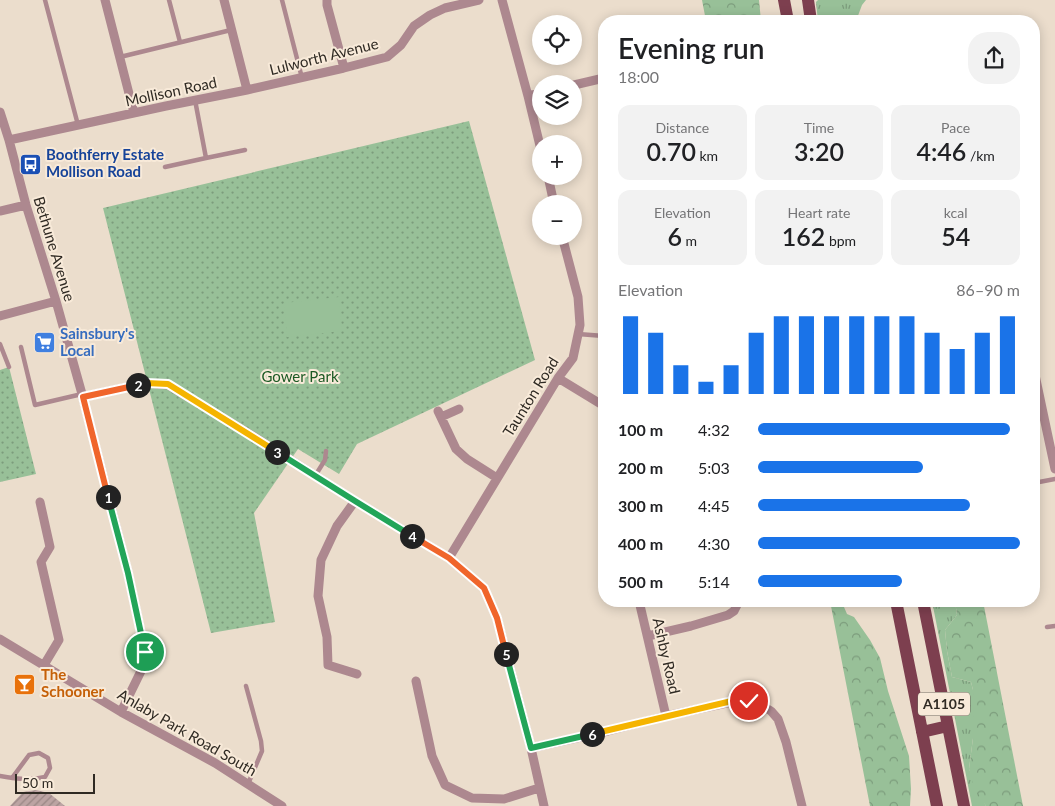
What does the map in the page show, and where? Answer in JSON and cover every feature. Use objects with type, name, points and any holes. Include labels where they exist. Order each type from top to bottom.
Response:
[{"type":"main road","points":[[784,0],[787,15]]},
{"type":"main road","points":[[808,0],[811,15]]},
{"type":"main road","name":"A1105","points":[[897,607],[937,806]]},
{"type":"main road","name":"A1105","points":[[924,607],[964,806]]},
{"type":"main road","points":[[922,732],[948,726]]},
{"type":"street","points":[[105,0],[134,113]]},
{"type":"street","points":[[224,0],[247,90]]},
{"type":"street","points":[[327,0],[344,68]]},
{"type":"street","name":"Lulworth Avenue","points":[[247,90],[344,68],[387,56],[401,46],[414,26],[444,4],[479,0]]},
{"type":"street","points":[[502,0],[537,135]]},
{"type":"street","points":[[582,83],[598,79]]},
{"type":"street","name":"Mollison Road","points":[[9,140],[247,90]]},
{"type":"street","points":[[528,96],[532,95]]},
{"type":"street","name":"Bethune Avenue","points":[[0,112],[83,395],[128,573],[145,652],[142,669],[121,712]]},
{"type":"street","points":[[0,211],[26,205]]},
{"type":"street","name":"Taunton Road","points":[[449,558],[558,378],[573,358],[580,325],[578,297],[564,245]]},
{"type":"street","points":[[0,316],[56,302]]},
{"type":"street","points":[[558,378],[598,402]]},
{"type":"street","points":[[83,395],[146,383],[168,384],[449,558],[484,588],[497,618],[544,806]]},
{"type":"street","points":[[1040,401],[1055,469]]},
{"type":"street","points":[[459,409],[440,414],[456,449],[467,459],[497,478]]},
{"type":"street","points":[[1045,426],[1055,424]]},
{"type":"street","points":[[355,501],[337,526],[321,560],[318,596],[327,637],[328,665],[357,674]]},
{"type":"street","points":[[40,502],[50,547],[41,562],[59,640],[44,665]]},
{"type":"street","name":"Ashby Road","points":[[641,607],[666,716]]},
{"type":"street","points":[[648,636],[728,615],[736,607]]},
{"type":"street","points":[[0,652],[2,641]]},
{"type":"street","name":"Anlaby Park Road South","points":[[2,641],[121,712],[215,764],[282,806]]},
{"type":"street","points":[[416,681],[432,756],[445,786],[472,798],[504,799],[540,788]]},
{"type":"street","points":[[531,748],[736,700],[749,701],[761,704],[778,719],[802,806]]},
{"type":"lane","points":[[45,0],[78,125]]},
{"type":"lane","points":[[169,0],[180,42]]},
{"type":"lane","points":[[282,0],[302,78]]},
{"type":"lane","points":[[120,57],[231,30]]},
{"type":"lane","points":[[195,100],[206,158]]},
{"type":"lane","points":[[165,167],[245,150]]},
{"type":"lane","points":[[578,334],[598,336]]},
{"type":"lane","points":[[0,344],[9,367]]},
{"type":"lane","points":[[20,348],[36,405],[83,395]]},
{"type":"lane","points":[[315,476],[325,460],[326,451]]},
{"type":"lane","points":[[1040,481],[1055,479]]},
{"type":"lane","points":[[1046,627],[1055,626]]},
{"type":"lane","points":[[246,686],[262,751],[248,784]]},
{"type":"lane","points":[[0,776],[23,780],[45,777],[50,768],[48,758],[40,754],[29,755],[12,778]]},
{"type":"green space","points":[[702,0],[759,0],[760,15],[705,15]]},
{"type":"green space","points":[[818,0],[866,0],[858,15],[817,15],[816,2]]},
{"type":"green space","name":"Gower Park","points":[[469,121],[535,360],[357,444],[339,474],[298,449],[254,513],[275,622],[211,633],[103,208]]},
{"type":"green space","points":[[339,297],[342,331],[287,337],[284,303]]},
{"type":"green space","points":[[9,367],[36,474],[0,482],[0,370]]},
{"type":"green space","points":[[831,607],[844,607],[847,614],[854,617],[880,658],[888,691],[909,756],[910,806],[870,806]]},
{"type":"green space","points":[[933,607],[956,607],[957,615],[945,630],[952,677],[971,682],[973,690],[973,738],[969,769],[986,806],[972,806]]},
{"type":"green space","points":[[956,607],[984,607],[1023,806],[986,806],[974,787],[969,769],[973,738],[973,690],[971,682],[952,677],[947,651],[945,630],[957,615]]},
{"type":"building","points":[[36,790],[49,793],[65,806],[10,806],[23,792]]},
{"type":"place","name":"Boothferry Estate Mollison Road","points":[[30,164]]},
{"type":"place","name":"Sainsbury's Local","points":[[44,343]]},
{"type":"place","name":"The Schooner","points":[[25,684]]},
{"type":"route","points":[[145,652],[128,573],[83,397],[146,383],[168,384],[449,558],[484,588],[497,618],[531,748],[736,700],[749,701]]}]
